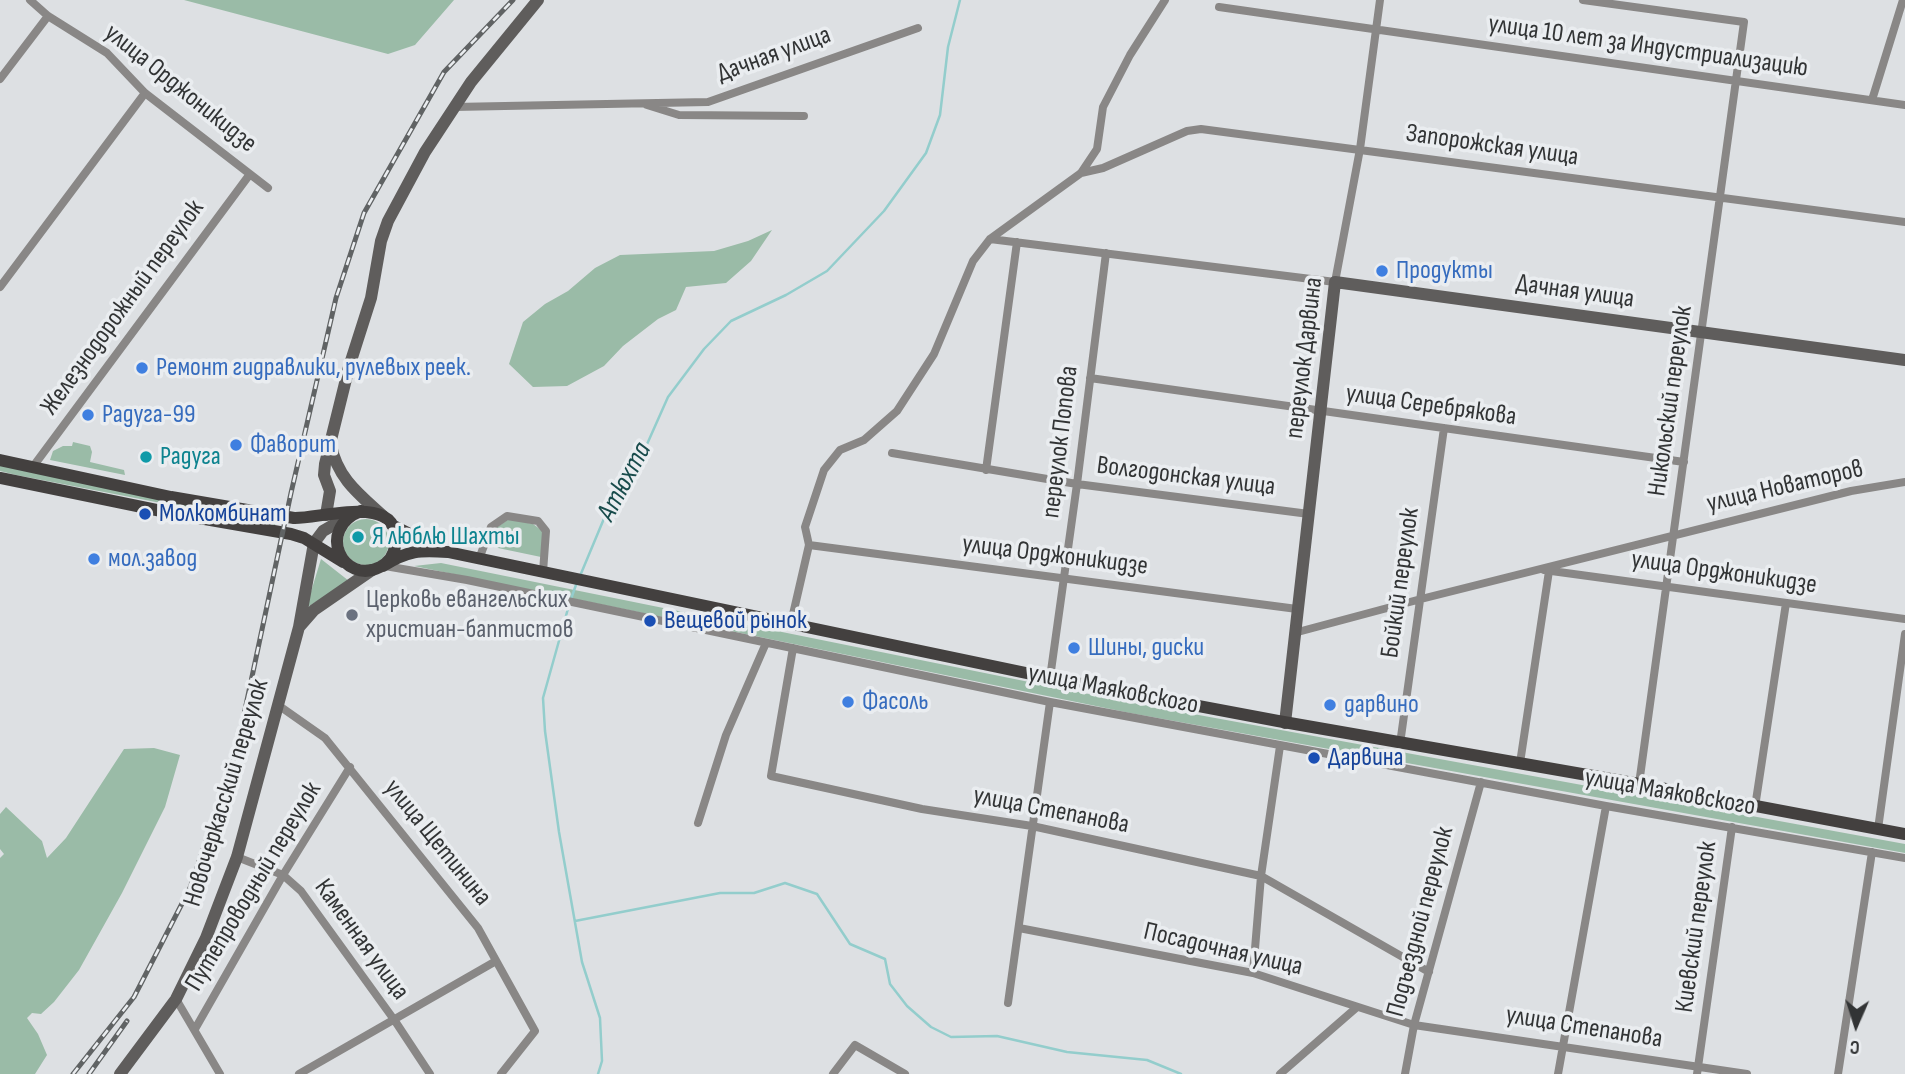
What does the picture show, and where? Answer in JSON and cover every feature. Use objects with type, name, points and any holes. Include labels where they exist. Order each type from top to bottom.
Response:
[{"type":"main road","points":[[0,460],[294,518],[343,512],[372,512],[387,520],[396,534],[396,547],[391,557],[378,568],[360,570],[349,566],[314,543],[291,534],[0,478]]},
{"type":"main road","points":[[349,566],[337,547],[337,535],[341,524],[355,514]]},
{"type":"main road","name":"улица Маяковского","points":[[387,520],[448,552]]},
{"type":"main road","name":"улица Маяковского","points":[[378,568],[407,552],[448,552],[1050,678],[1400,744],[1639,784],[1905,834]]},
{"type":"street","name":"улица Орджоникидзе","points":[[30,0],[48,16],[107,53],[145,93],[268,188]]},
{"type":"street","points":[[326,515],[330,491],[324,475],[325,464],[349,367],[371,298],[381,242],[388,222],[425,152],[454,107],[499,45],[538,0]]},
{"type":"street","points":[[791,623],[809,545],[805,527],[824,470],[840,450],[864,440],[897,411],[934,354],[973,261],[990,239],[1081,173],[1097,149],[1103,107],[1130,55],[1165,0]]},
{"type":"street","name":"переулок Дарвина","points":[[1285,723],[1335,282],[1360,149],[1380,0]]},
{"type":"street","name":"Никольский переулок","points":[[1583,0],[1744,22],[1639,784]]},
{"type":"street","points":[[1872,100],[1902,1]]},
{"type":"street","name":"улица 10 лет за Индустриализацию","points":[[1219,7],[1905,105]]},
{"type":"street","points":[[0,79],[48,16]]},
{"type":"street","name":"Дачная улица","points":[[454,107],[708,102],[918,28]]},
{"type":"street","points":[[0,288],[145,93]]},
{"type":"street","name":"Дачная улица","points":[[641,103],[679,116],[804,116]]},
{"type":"street","name":"Запорожская улица","points":[[1081,173],[1103,169],[1187,131],[1201,129],[1905,222]]},
{"type":"street","name":"Железнодорожный переулок","points":[[32,468],[250,174]]},
{"type":"street","name":"Дачная улица","points":[[990,239],[1335,282],[1905,360]]},
{"type":"street","points":[[986,470],[1017,242]]},
{"type":"street","name":"переулок Попова","points":[[1050,678],[1106,253]]},
{"type":"street","name":"улица Серебрякова","points":[[1090,378],[1684,462]]},
{"type":"street","name":"Бойкий переулок","points":[[1400,744],[1444,428]]},
{"type":"street","points":[[330,441],[338,470],[347,483],[387,520]]},
{"type":"street","name":"Волгодонская улица","points":[[892,453],[1077,484],[1309,514]]},
{"type":"street","name":"улица Новаторов","points":[[1674,535],[1851,491],[1905,482]]},
{"type":"street","points":[[314,543],[323,531],[355,514]]},
{"type":"street","points":[[479,559],[491,527],[508,516],[538,521],[546,531],[548,573]]},
{"type":"street","name":"улица Орджоникидзе","points":[[1294,633],[1674,535]]},
{"type":"street","name":"Новочеркасский переулок","points":[[120,1074],[176,999],[206,938],[237,857],[299,626],[314,543]]},
{"type":"street","name":"улица Орджоникидзе","points":[[809,545],[1297,609]]},
{"type":"street","points":[[299,626],[314,610],[378,568]]},
{"type":"street","name":"улица Маяковского","points":[[378,568],[414,570],[1050,702],[1280,746],[1905,858]]},
{"type":"street","name":"улица Орджоникидзе","points":[[1538,569],[1905,619]]},
{"type":"street","points":[[1520,763],[1549,571]]},
{"type":"street","points":[[1755,807],[1786,603]]},
{"type":"street","points":[[1878,829],[1905,634]]},
{"type":"street","points":[[698,823],[726,735],[766,643]]},
{"type":"street","name":"улица Степанова","points":[[793,649],[771,776],[922,809],[1032,826],[1261,876],[1429,972]]},
{"type":"street","points":[[1008,1003],[1050,702]]},
{"type":"street","name":"улица Щетинина","points":[[278,705],[325,738],[478,928],[535,1031],[501,1074]]},
{"type":"street","points":[[1253,973],[1261,876],[1280,746]]},
{"type":"street","name":"Путепроводный переулок","points":[[195,1029],[283,876],[350,767]]},
{"type":"street","name":"Подъездной переулок","points":[[1405,1074],[1415,1025],[1481,782]]},
{"type":"street","points":[[1558,1074],[1606,806]]},
{"type":"street","name":"Киевский переулок","points":[[1698,1071],[1731,827]]},
{"type":"street","points":[[1838,1074],[1872,852]]},
{"type":"street","name":"Каменная улица","points":[[237,857],[283,876],[301,891],[430,1074]]},
{"type":"street","name":"Посадочная улица","points":[[1019,928],[1253,973],[1415,1025]]},
{"type":"street","points":[[299,1074],[496,961]]},
{"type":"street","points":[[176,999],[220,1074]]},
{"type":"street","points":[[1280,1074],[1356,1008]]},
{"type":"street","name":"улица Степанова","points":[[1415,1025],[1563,1046],[1698,1071],[1747,1074]]},
{"type":"street","points":[[833,1074],[855,1045],[905,1074]]},
{"type":"green space","points":[[184,0],[454,0],[415,45],[388,54]]},
{"type":"green space","points":[[772,230],[751,261],[726,283],[686,287],[676,310],[658,319],[623,346],[604,366],[567,386],[533,387],[509,364],[523,322],[545,304],[568,291],[595,268],[620,255],[714,251],[748,241]]},
{"type":"green space","points":[[73,442],[90,446],[90,462],[124,470],[125,475],[50,460],[53,451],[63,446],[72,446]]},
{"type":"green space","points":[[0,465],[276,520],[275,525],[16,475],[0,471]]},
{"type":"green space","points":[[366,519],[382,526],[389,542],[382,558],[366,565],[350,558],[343,542],[350,526]]},
{"type":"green space","points":[[509,519],[533,524],[544,532],[541,557],[498,548],[493,540],[496,528]]},
{"type":"green space","points":[[321,559],[349,581],[306,608]]},
{"type":"green space","points":[[441,563],[1133,703],[1905,844],[1905,853],[1130,713],[414,566]]},
{"type":"green space","points":[[154,748],[180,755],[165,807],[79,970],[41,1014],[32,1013],[27,1018],[47,1055],[35,1074],[0,1074],[0,858],[4,854],[0,849],[0,814],[6,807],[42,841],[47,858],[66,838],[124,749]]},
{"type":"waterway","name":"Атюхта","points":[[580,576],[613,497],[640,460],[668,397],[704,349],[731,321],[786,295],[827,271],[884,211],[926,153],[940,115],[948,47],[960,0]]},
{"type":"waterway","name":"Атюхта","points":[[571,599],[577,582]]},
{"type":"waterway","name":"Атюхта","points":[[569,605],[543,698],[545,731],[559,832],[582,962],[600,1018],[602,1061],[598,1074]]},
{"type":"waterway","points":[[575,921],[720,893],[754,893],[785,883],[817,894],[850,944],[885,959],[890,984],[907,1006],[931,1027],[951,1037],[997,1036],[1067,1052],[1147,1060],[1181,1074]]},
{"type":"railway","points":[[73,1074],[134,997],[190,888],[236,752],[336,298],[364,213],[444,72],[513,0]]},
{"type":"railway","points":[[89,1074],[127,1021]]},
{"type":"place","name":"Продукты","points":[[1382,271]]},
{"type":"place","name":"Ремонт гидравлики, рулевых реек.","points":[[142,368]]},
{"type":"place","name":"Радуга-99","points":[[88,415]]},
{"type":"place","name":"Фаворит","points":[[236,445]]},
{"type":"place","name":"Радуга","points":[[146,457]]},
{"type":"place","name":"Молкомбинат","points":[[145,514]]},
{"type":"place","name":"Я люблю Шахты","points":[[358,537]]},
{"type":"place","name":"мол.завод","points":[[94,559]]},
{"type":"place","name":"Церковь евангельских христиан-баптистов","points":[[352,615]]},
{"type":"place","name":"Вещевой рынок","points":[[650,621]]},
{"type":"place","name":"Шины, диски","points":[[1074,648]]},
{"type":"place","name":"Фасоль","points":[[848,702]]},
{"type":"place","name":"дарвино","points":[[1330,705]]},
{"type":"place","name":"Дарвина","points":[[1314,758]]}]
